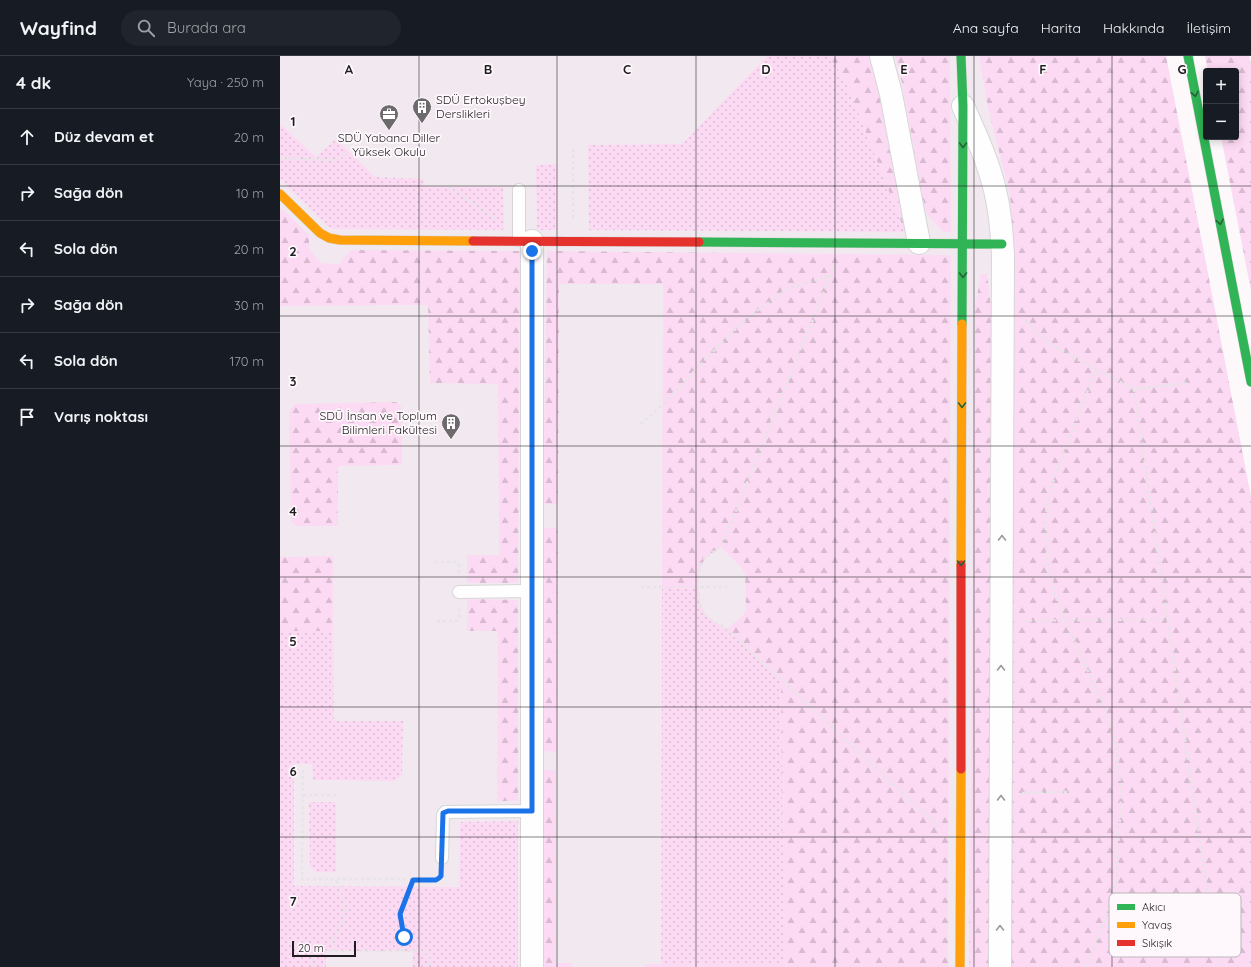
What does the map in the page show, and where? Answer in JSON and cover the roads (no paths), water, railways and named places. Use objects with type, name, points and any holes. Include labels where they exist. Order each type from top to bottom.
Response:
[{"type":"main road","points":[[960,967],[963,244],[963,106],[961,56]]},
{"type":"main road","points":[[1188,56],[1251,382]]},
{"type":"main road","points":[[280,194],[320,233],[334,239],[524,239],[574,241],[1002,244]]},
{"type":"street","points":[[880,56],[891,94],[919,243]]},
{"type":"street","points":[[963,106],[988,166],[995,190],[999,208],[1002,244],[1000,967]]},
{"type":"street","points":[[524,239],[532,591],[532,967]]},
{"type":"lane","points":[[519,190],[524,239]]},
{"type":"lane","points":[[459,592],[532,591]]},
{"type":"lane","points":[[442,858],[443,816],[445,812],[532,811]]},
{"type":"place","name":"SDÜ Ertokuşbey Derslikleri","points":[[422,124]]},
{"type":"place","name":"SDÜ Yabancı Diller Yüksek Okulu","points":[[389,131]]},
{"type":"place","name":"SDÜ İnsan ve Toplum Bilimleri Fakültesi","points":[[451,440]]}]
